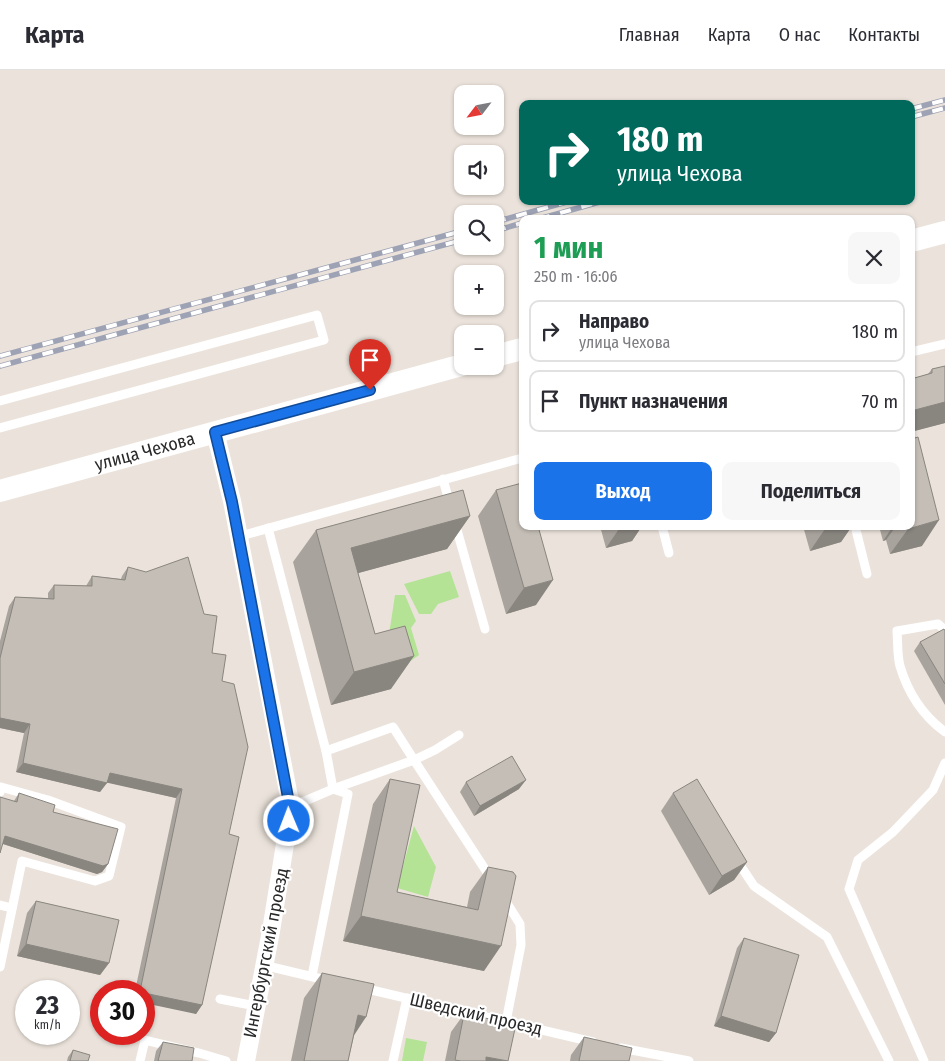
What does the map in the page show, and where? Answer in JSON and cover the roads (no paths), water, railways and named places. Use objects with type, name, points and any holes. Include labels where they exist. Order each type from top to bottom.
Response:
[{"type":"street","points":[[915,241],[945,232]]},
{"type":"street","points":[[504,354],[519,350]]},
{"type":"street","name":"улица Чехова","points":[[0,491],[454,367]]},
{"type":"street","name":"Ингербургский проезд","points":[[215,432],[232,502],[237,537],[290,808],[271,931],[246,1061]]},
{"type":"lane","points":[[0,401],[317,316],[324,340],[0,428]]},
{"type":"lane","points":[[915,351],[945,344]]},
{"type":"lane","points":[[237,537],[519,459]]},
{"type":"lane","points":[[443,479],[485,630]]},
{"type":"lane","points":[[268,528],[326,751],[333,789]]},
{"type":"lane","points":[[663,530],[669,553]]},
{"type":"lane","points":[[856,530],[867,574]]},
{"type":"lane","points":[[945,630],[938,624],[897,631],[900,665],[917,705],[930,721],[945,732]]},
{"type":"lane","points":[[326,751],[393,727],[520,924],[521,945],[506,1022]]},
{"type":"lane","points":[[290,808],[333,789],[414,760],[459,735]]},
{"type":"lane","points":[[924,1061],[850,890],[858,860],[894,832],[933,790],[945,763]]},
{"type":"lane","points":[[0,792],[1,787],[48,800],[121,827],[109,876],[94,881],[22,861],[0,967]]},
{"type":"lane","points":[[312,976],[348,794],[333,789]]},
{"type":"lane","points":[[732,852],[754,886],[827,937],[889,1061]]},
{"type":"lane","points":[[0,905],[12,908]]},
{"type":"lane","name":"Шведский проезд","points":[[263,965],[506,1022],[689,1061]]},
{"type":"lane","points":[[393,1061],[407,998]]},
{"type":"lane","points":[[220,999],[256,1006]]},
{"type":"lane","points":[[140,1061],[145,1040],[199,1057],[226,1061]]},
{"type":"railway","points":[[915,108],[945,100]]},
{"type":"railway","points":[[915,116],[945,108]]},
{"type":"railway","points":[[520,215],[556,205]]},
{"type":"railway","points":[[553,215],[589,205]]},
{"type":"railway","points":[[504,219],[519,215]]},
{"type":"railway","points":[[504,228],[519,224]]},
{"type":"railway","points":[[0,356],[454,233]]},
{"type":"railway","points":[[0,366],[454,242]]}]
